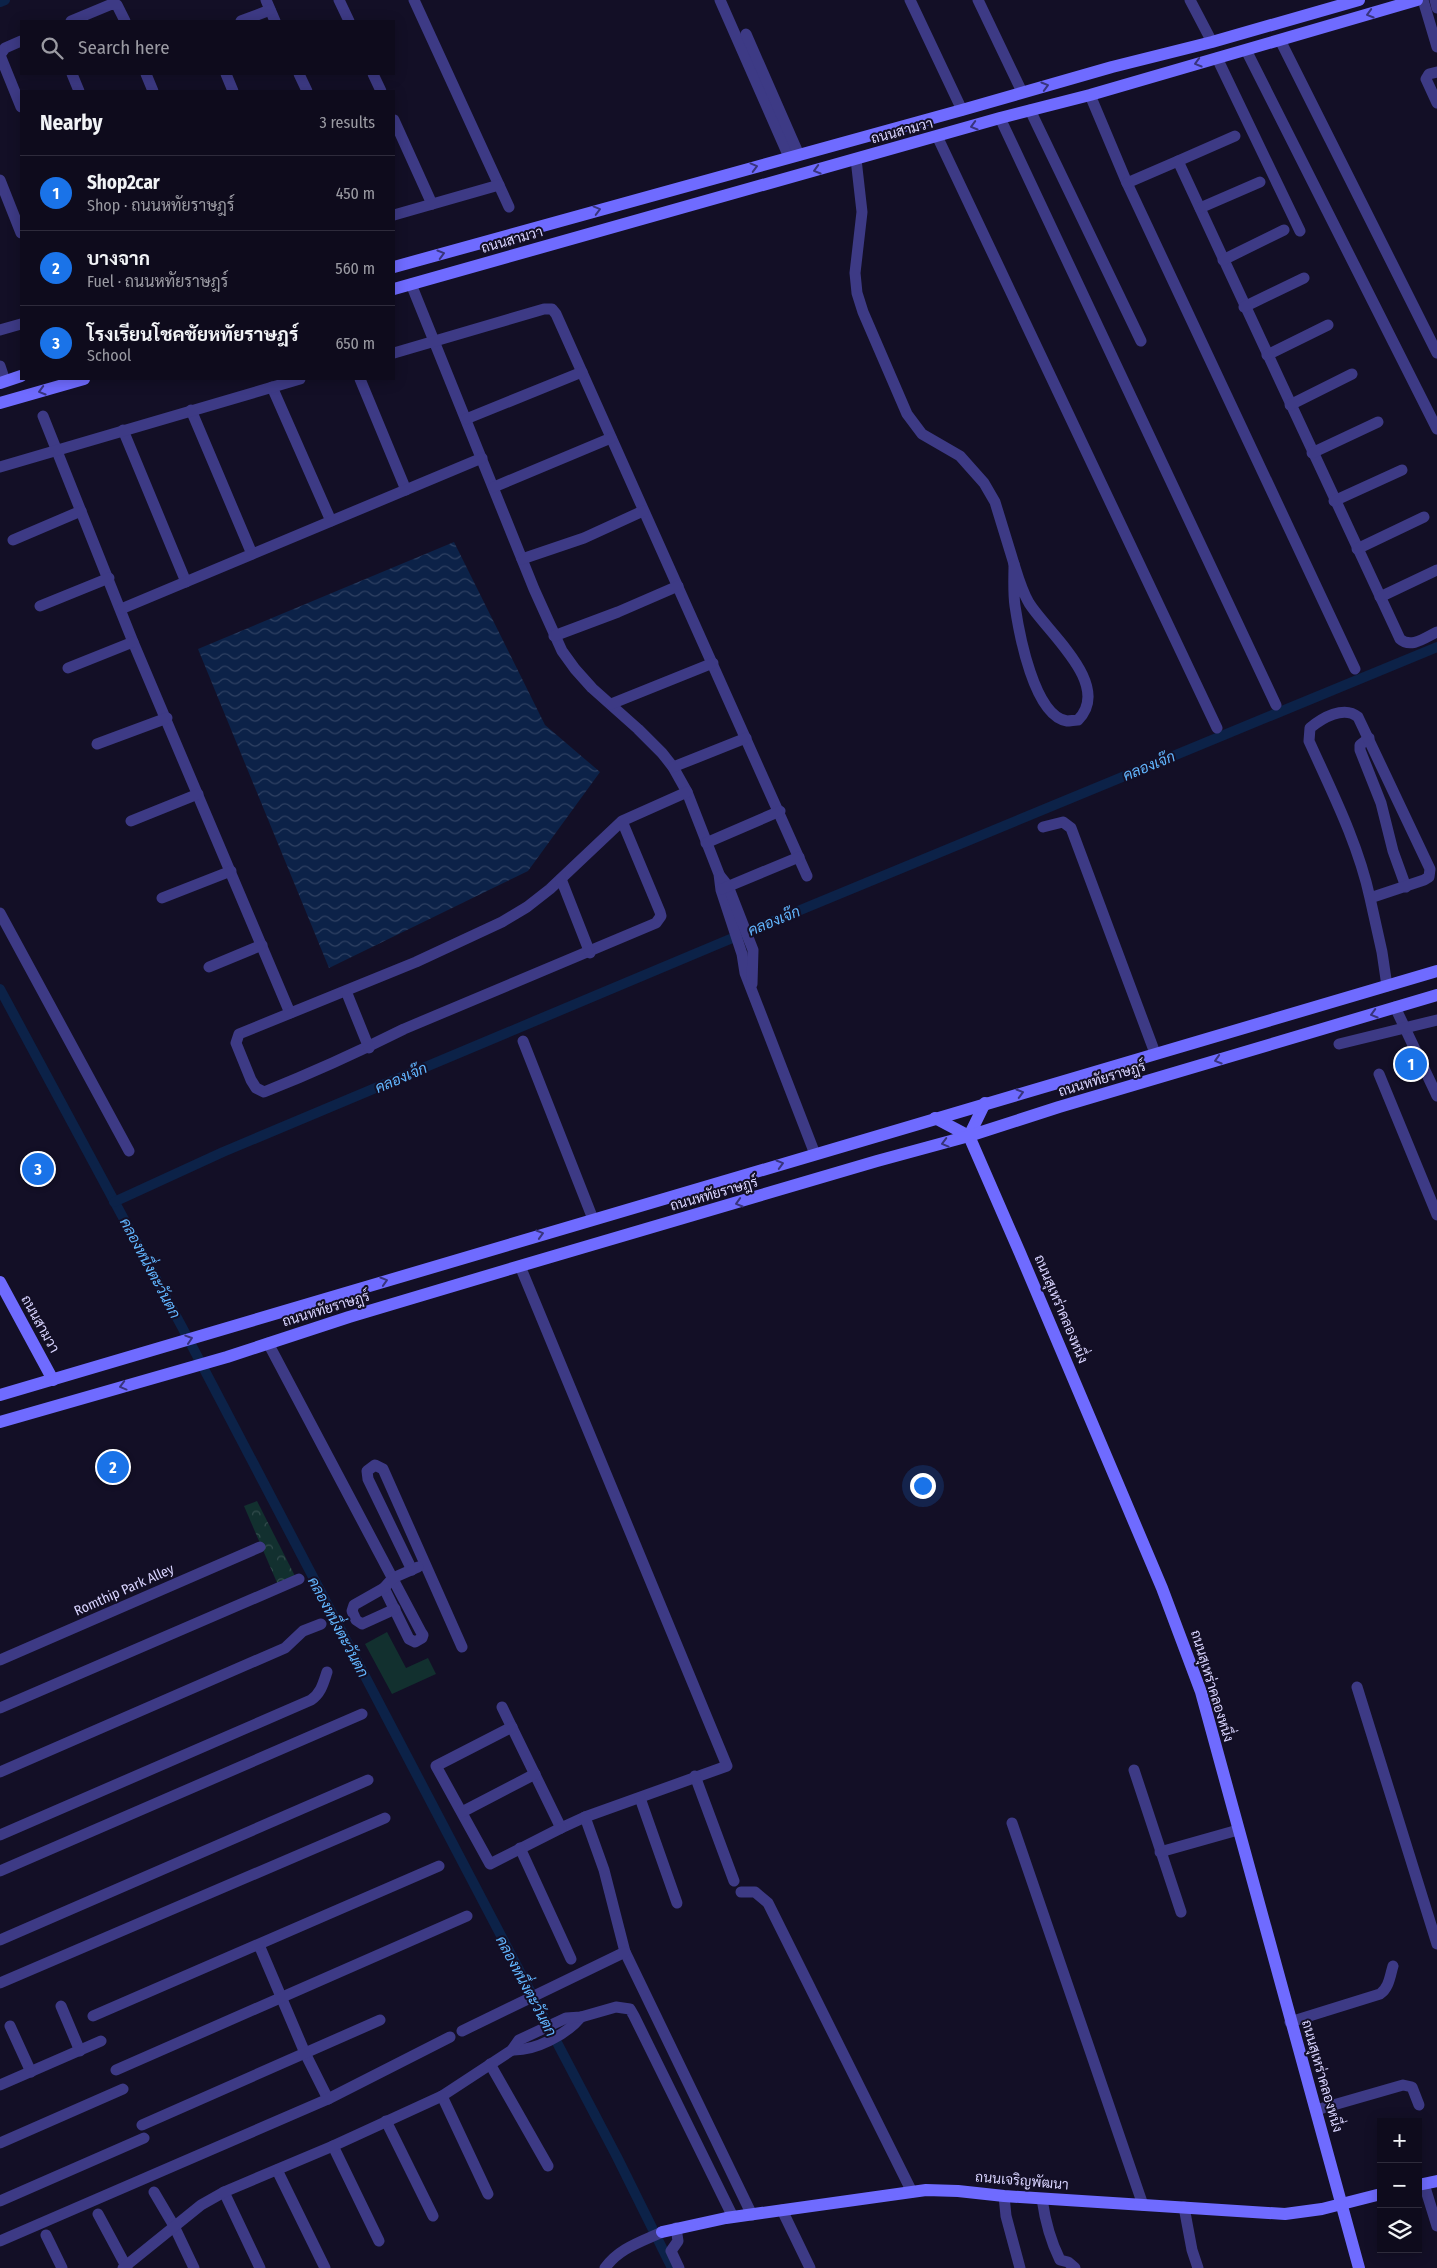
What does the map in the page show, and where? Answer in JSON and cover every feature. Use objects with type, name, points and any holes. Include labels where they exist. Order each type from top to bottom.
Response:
[{"type":"main road","name":"ถนนสามวา","points":[[395,267],[1359,0]]},
{"type":"main road","name":"ถนนสามวา","points":[[395,289],[1000,118],[1090,95],[1417,0]]},
{"type":"main road","points":[[707,180],[713,200]]},
{"type":"main road","points":[[3,382],[20,376]]},
{"type":"main road","points":[[0,403],[80,380]]},
{"type":"main road","name":"ถนนหทัยราษฎร์","points":[[0,1395],[1437,971]]},
{"type":"main road","name":"ถนนหทัยราษฎร์","points":[[0,1422],[170,1374],[520,1266],[969,1136],[1059,1107],[1437,994]]},
{"type":"main road","points":[[935,1118],[969,1136],[985,1103]]},
{"type":"main road","name":"ถนนสุเหร่าคลองหนึ่ง","points":[[969,1136],[1162,1588],[1201,1692],[1290,2022],[1343,2203],[1359,2268]]},
{"type":"main road","name":"ถนนสามวา","points":[[0,1282],[53,1380]]},
{"type":"main road","points":[[1422,2184],[1437,2181]]},
{"type":"main road","name":"ถนนเจริญพัฒนา","points":[[662,2232],[733,2217],[912,2192],[958,2191],[1004,2196],[1296,2214],[1377,2195]]},
{"type":"street","points":[[339,0],[349,20]]},
{"type":"street","points":[[414,0],[509,207]]},
{"type":"street","points":[[720,0],[794,156]]},
{"type":"street","points":[[910,0],[962,110]]},
{"type":"street","points":[[978,0],[1022,92]]},
{"type":"street","points":[[1190,0],[1212,42]]},
{"type":"street","points":[[1424,0],[1437,47]]},
{"type":"street","points":[[1434,0],[1437,8]]},
{"type":"street","points":[[73,20],[112,4],[117,5],[124,20]]},
{"type":"street","points":[[243,20],[268,5],[275,20]]},
{"type":"street","points":[[746,34],[794,156]]},
{"type":"street","points":[[1280,40],[1437,354]]},
{"type":"street","points":[[20,42],[5,48],[0,55],[20,104]]},
{"type":"street","points":[[1246,50],[1437,430]]},
{"type":"street","points":[[1217,58],[1300,231]]},
{"type":"street","points":[[1437,72],[1429,74],[1426,79],[1437,103]]},
{"type":"street","points":[[72,75],[79,90]]},
{"type":"street","points":[[146,75],[153,90]]},
{"type":"street","points":[[226,75],[233,90]]},
{"type":"street","points":[[299,75],[307,90]]},
{"type":"street","points":[[373,75],[381,90]]},
{"type":"street","points":[[1090,95],[1127,183],[1355,669]]},
{"type":"street","points":[[1030,110],[1141,341]]},
{"type":"street","points":[[1000,118],[1276,705]]},
{"type":"street","points":[[395,122],[432,204]]},
{"type":"street","points":[[937,136],[1217,728]]},
{"type":"street","points":[[1127,183],[1235,136]]},
{"type":"street","points":[[856,159],[862,212],[855,273],[857,293],[862,312],[907,414],[922,434],[960,456],[984,483],[995,502],[1014,564],[1029,603],[1066,649],[1082,674],[1087,689],[1088,703],[1086,712],[1078,720],[1066,721],[1056,716],[1048,708],[1030,671],[1018,627],[1015,604],[1014,564]]},
{"type":"street","points":[[1178,161],[1334,501],[1400,639],[1404,642],[1412,643],[1437,632]]},
{"type":"street","points":[[0,180],[20,230]]},
{"type":"street","points":[[1200,208],[1260,182]]},
{"type":"street","points":[[395,215],[499,184]]},
{"type":"street","points":[[1223,260],[1284,230]]},
{"type":"street","points":[[1244,306],[1304,278]]},
{"type":"street","points":[[411,284],[554,636],[575,670],[592,688],[638,729],[673,766],[688,792],[748,952],[745,974],[815,1154]]},
{"type":"street","points":[[395,352],[544,309],[552,309],[556,314],[643,511],[780,811],[807,876]]},
{"type":"street","points":[[0,330],[20,324]]},
{"type":"street","points":[[1267,355],[1328,325]]},
{"type":"street","points":[[0,366],[3,382]]},
{"type":"street","points":[[466,419],[582,372]]},
{"type":"street","points":[[1290,405],[1352,374]]},
{"type":"street","points":[[0,467],[296,380]]},
{"type":"street","points":[[360,380],[406,490]]},
{"type":"street","points":[[272,387],[331,521]]},
{"type":"street","points":[[192,410],[252,554]]},
{"type":"street","points":[[43,416],[133,642],[167,718],[290,1013]]},
{"type":"street","points":[[1312,453],[1378,422]]},
{"type":"street","points":[[123,430],[186,582]]},
{"type":"street","points":[[494,487],[611,438]]},
{"type":"street","points":[[121,609],[482,458]]},
{"type":"street","points":[[1334,501],[1402,470]]},
{"type":"street","points":[[13,540],[81,511]]},
{"type":"street","points":[[522,559],[584,538],[643,511]]},
{"type":"street","points":[[1357,549],[1424,517]]},
{"type":"street","points":[[1380,597],[1437,570]]},
{"type":"street","points":[[40,606],[108,578]]},
{"type":"street","points":[[554,636],[618,612],[678,586]]},
{"type":"street","points":[[68,668],[133,642]]},
{"type":"street","points":[[611,704],[713,662]]},
{"type":"street","points":[[1370,898],[1406,888],[1429,877],[1430,869],[1358,717],[1346,712],[1331,714],[1310,728],[1308,734],[1355,845],[1370,898],[1382,952],[1387,986]]},
{"type":"street","points":[[97,744],[167,718]]},
{"type":"street","points":[[673,766],[746,738]]},
{"type":"street","points":[[1369,738],[1360,745],[1360,750],[1381,803],[1393,851],[1406,888]]},
{"type":"street","points":[[622,821],[661,916],[656,923],[404,1030],[369,1048],[298,1079],[264,1092],[260,1091],[251,1080],[236,1039],[239,1034],[416,962],[502,922],[527,907],[561,879],[622,821],[688,792]]},
{"type":"street","points":[[132,821],[198,794]]},
{"type":"street","points":[[706,843],[780,811]]},
{"type":"street","points":[[1043,828],[1063,822],[1071,828],[1154,1053]]},
{"type":"street","points":[[724,888],[799,857]]},
{"type":"street","points":[[162,898],[231,871]]},
{"type":"street","points":[[561,879],[590,952]]},
{"type":"street","points":[[0,913],[129,1151]]},
{"type":"street","points":[[209,966],[262,945]]},
{"type":"street","points":[[346,991],[369,1048]]},
{"type":"street","points":[[1395,1007],[1437,1096]]},
{"type":"street","points":[[1339,1044],[1437,1020]]},
{"type":"street","points":[[523,1041],[593,1219]]},
{"type":"street","points":[[1379,1074],[1432,1191],[1437,1215]]},
{"type":"street","points":[[512,1727],[436,1766],[490,1864],[585,1817],[727,1766],[520,1266]]},
{"type":"street","points":[[268,1343],[423,1635],[420,1640],[415,1642],[409,1639],[384,1588]]},
{"type":"street","points":[[412,1570],[368,1479],[367,1471],[375,1465],[382,1469],[462,1647]]},
{"type":"street","name":"Romthip Park Alley","points":[[0,1660],[260,1547]]},
{"type":"street","points":[[395,1609],[362,1624],[356,1620],[352,1611],[354,1604],[384,1588],[393,1578],[426,1564]]},
{"type":"street","points":[[0,1708],[299,1579]]},
{"type":"street","points":[[0,1772],[285,1648],[303,1631],[320,1624]]},
{"type":"street","points":[[0,1835],[311,1700],[318,1695],[322,1688],[326,1672]]},
{"type":"street","points":[[1357,1687],[1437,1944]]},
{"type":"street","points":[[502,1707],[561,1828]]},
{"type":"street","points":[[0,1871],[362,1714]]},
{"type":"street","points":[[1134,1770],[1181,1912]]},
{"type":"street","points":[[462,1812],[535,1774]]},
{"type":"street","points":[[695,1776],[734,1881]]},
{"type":"street","points":[[0,1940],[368,1780]]},
{"type":"street","points":[[640,1798],[677,1903]]},
{"type":"street","points":[[585,1817],[604,1870],[625,1952],[752,2214]]},
{"type":"street","points":[[0,1983],[385,1818]]},
{"type":"street","points":[[1012,1823],[1142,2205]]},
{"type":"street","points":[[1160,1852],[1238,1830]]},
{"type":"street","points":[[520,1848],[571,1959]]},
{"type":"street","points":[[93,2016],[439,1866]]},
{"type":"street","points":[[741,1892],[755,1892],[768,1903],[912,2192]]},
{"type":"street","points":[[116,2070],[282,1999],[467,1916]]},
{"type":"street","points":[[258,1945],[305,2053],[328,2099]]},
{"type":"street","points":[[462,2031],[625,1952]]},
{"type":"street","points":[[1290,2022],[1380,1994],[1388,1986],[1393,1966]]},
{"type":"street","points":[[61,2006],[80,2051]]},
{"type":"street","points":[[512,2050],[525,2051],[581,2017],[616,2007],[630,2009],[733,2217]]},
{"type":"street","points":[[142,2125],[380,2020]]},
{"type":"street","points":[[98,2214],[125,2267],[174,2226],[202,2205],[224,2192],[333,2146],[442,2096],[512,2050],[519,2040],[569,2023]]},
{"type":"street","points":[[10,2026],[30,2072]]},
{"type":"street","points":[[0,2241],[328,2099],[450,2037]]},
{"type":"street","points":[[0,2086],[102,2041]]},
{"type":"street","points":[[490,2064],[548,2166]]},
{"type":"street","points":[[1316,2110],[1404,2085],[1412,2088],[1419,2105]]},
{"type":"street","points":[[0,2143],[124,2089]]},
{"type":"street","points":[[442,2096],[488,2194]]},
{"type":"street","points":[[386,2121],[433,2216]]},
{"type":"street","points":[[0,2201],[144,2138]]},
{"type":"street","points":[[333,2146],[379,2241]]},
{"type":"street","points":[[277,2170],[325,2268]]},
{"type":"street","points":[[1422,2187],[1437,2226]]},
{"type":"street","points":[[154,2192],[174,2226],[194,2268]]},
{"type":"street","points":[[224,2192],[260,2268]]},
{"type":"street","points":[[1004,2196],[1006,2216],[1020,2268]]},
{"type":"street","points":[[1042,2198],[1049,2235],[1059,2264],[1068,2262],[1075,2268]]},
{"type":"street","points":[[1184,2208],[1192,2250],[1198,2268]]},
{"type":"street","points":[[782,2210],[810,2268]]},
{"type":"street","points":[[676,2228],[678,2241],[671,2251],[679,2268]]},
{"type":"street","points":[[605,2268],[612,2258],[621,2251],[662,2232]]},
{"type":"street","points":[[46,2235],[62,2268]]},
{"type":"green space","points":[[257,1501],[296,1578],[278,1585],[244,1506]]},
{"type":"green space","points":[[387,1632],[406,1668],[428,1658],[436,1674],[392,1694],[365,1644]]},
{"type":"water","points":[[454,542],[545,725],[600,772],[528,871],[329,968],[198,649]]},
{"type":"waterway","points":[[0,2],[5,0]]},
{"type":"waterway","name":"คลองเจ๊ก","points":[[114,1202],[223,1152],[723,942],[1437,647]]},
{"type":"waterway","name":"คลองหนึ่งตะวันตก","points":[[0,989],[182,1327],[617,2157],[672,2268]]},
{"type":"place","name":"Shop2car","points":[[1411,1064]]},
{"type":"place","name":"โรงเรียนโชคชัยหทัยราษฎร์","points":[[38,1169]]},
{"type":"place","name":"บางจาก","points":[[113,1467]]}]
